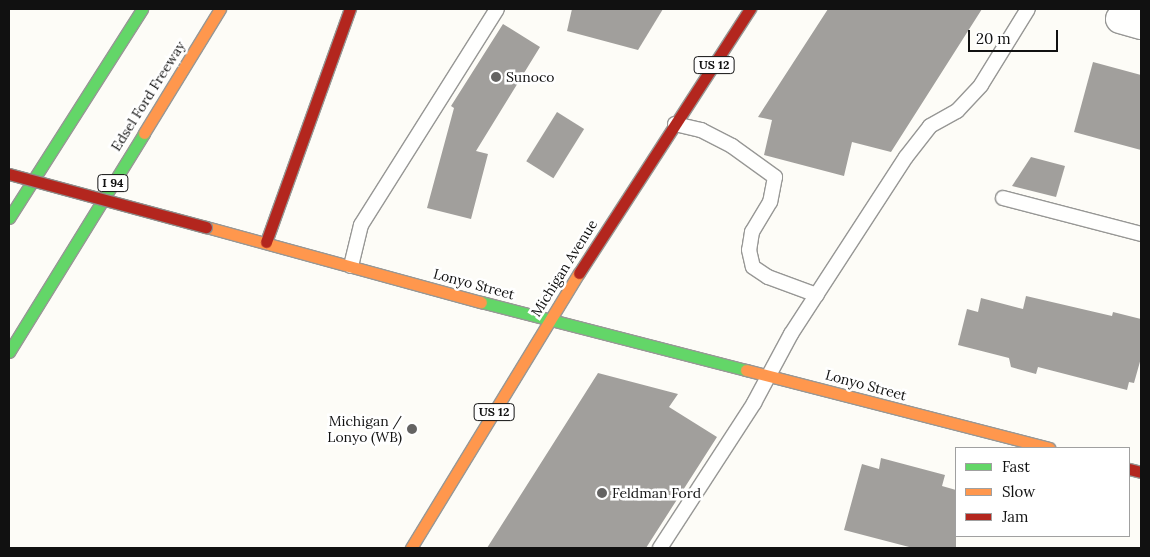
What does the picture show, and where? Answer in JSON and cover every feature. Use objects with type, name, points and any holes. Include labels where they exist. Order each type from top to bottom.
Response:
[{"type":"main road","points":[[9,218],[142,9]]},
{"type":"main road","name":"Edsel Ford Freeway","points":[[9,352],[220,9]]},
{"type":"main road","points":[[266,242],[350,9]]},
{"type":"main road","name":"Michigan Avenue","points":[[411,548],[550,318],[750,9]]},
{"type":"main road","name":"Lonyo Street","points":[[9,174],[351,266],[1045,447]]},
{"type":"lane","points":[[351,266],[361,226],[497,9]]},
{"type":"lane","points":[[660,548],[754,403],[791,334],[906,157],[930,126],[957,111],[981,85],[1028,9]]},
{"type":"lane","points":[[675,124],[701,130],[732,146],[775,177],[770,202],[752,232],[749,250],[753,267],[768,277],[817,295]]},
{"type":"lane","points":[[1002,198],[1141,234]]},
{"type":"building","points":[[572,9],[663,9],[638,50],[567,31]]},
{"type":"building","points":[[828,9],[982,9],[891,152],[852,142],[844,176],[764,155],[772,120],[758,117]]},
{"type":"building","points":[[503,24],[540,47],[476,151],[488,154],[471,219],[427,208],[454,108],[451,106]]},
{"type":"building","points":[[1093,62],[1141,75],[1141,150],[1074,132]]},
{"type":"building","points":[[557,112],[584,129],[553,178],[526,161]]},
{"type":"building","points":[[1031,157],[1065,166],[1056,197],[1012,186]]},
{"type":"building","points":[[1026,296],[1112,316],[1113,312],[1141,319],[1141,358],[1134,383],[1129,382],[1127,390],[1038,367],[1036,374],[1011,367],[1009,358],[958,345],[967,309],[978,312],[981,298],[1023,309]]},
{"type":"building","name":"Feldman Ford","points":[[598,373],[678,394],[669,407],[717,437],[646,548],[487,548]]},
{"type":"building","points":[[881,458],[945,475],[942,486],[955,490],[956,548],[913,548],[844,530],[862,464],[879,469]]},
{"type":"traffic: fast","points":[[9,218],[142,9]]},
{"type":"traffic: fast","points":[[9,352],[144,133]]},
{"type":"traffic: fast","points":[[481,302],[746,370]]},
{"type":"traffic: slow","points":[[144,133],[220,9]]},
{"type":"traffic: slow","points":[[206,227],[481,302]]},
{"type":"traffic: slow","points":[[411,548],[579,273]]},
{"type":"traffic: slow","points":[[746,370],[1045,447]]},
{"type":"traffic: jam","points":[[266,242],[350,9]]},
{"type":"traffic: jam","points":[[579,273],[750,9]]},
{"type":"traffic: jam","points":[[9,174],[206,227]]},
{"type":"traffic: jam","points":[[1130,469],[1141,472]]},
{"type":"place","name":"Sunoco","points":[[496,77]]},
{"type":"place","name":"Michigan / Lonyo (WB)","points":[[412,429]]},
{"type":"place","name":"Feldman Ford","points":[[602,493]]}]
